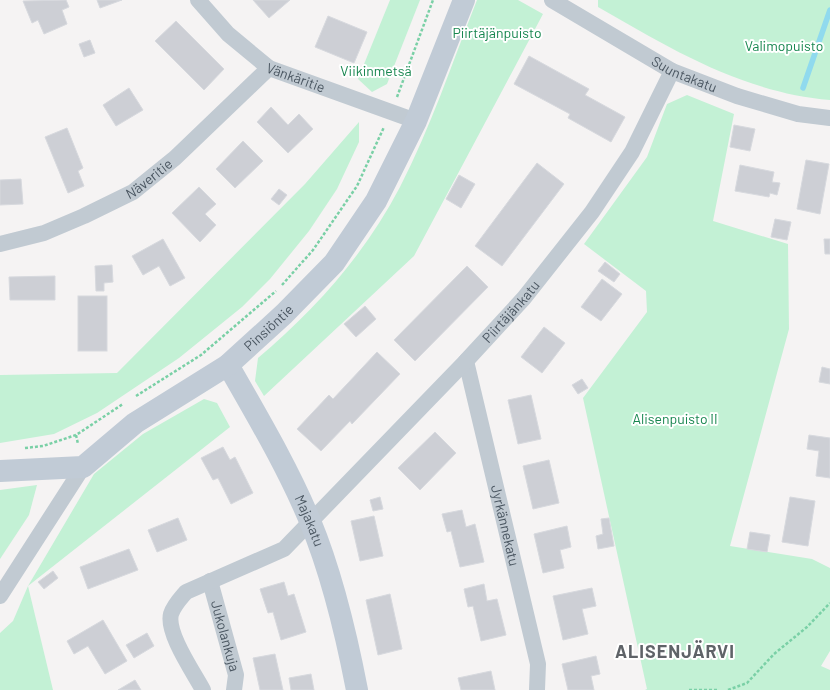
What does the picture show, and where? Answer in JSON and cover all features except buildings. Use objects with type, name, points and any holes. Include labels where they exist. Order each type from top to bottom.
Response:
[{"type":"street","name":"Vänkäritie","points":[[198,0],[228,34],[269,68],[416,121]]},
{"type":"street","name":"Pinsiöntie","points":[[0,596],[83,467],[135,423],[220,370],[284,314],[334,263],[376,201],[416,121],[464,0]]},
{"type":"street","name":"Suuntakatu","points":[[552,0],[569,4],[672,71],[737,96],[798,114],[830,118]]},
{"type":"street","name":"Näveritie","points":[[0,244],[44,233],[84,216],[133,192],[175,158],[269,68]]},
{"type":"street","name":"Piirtäjänkatu","points":[[310,522],[466,361],[524,298],[592,212],[632,152],[672,71]]},
{"type":"street","name":"Jyrkännekatu","points":[[466,361],[538,664],[537,690]]},
{"type":"street","name":"Majakatu","points":[[220,370],[279,454],[310,522],[332,587],[350,655],[357,690]]},
{"type":"street","points":[[0,471],[83,467]]},
{"type":"street","name":"Jukolankuja","points":[[203,690],[172,633],[171,616],[176,603],[186,592],[284,549],[310,522]]},
{"type":"street","name":"Jukolankuja","points":[[210,581],[236,675],[234,690]]},
{"type":"path","points":[[135,397],[201,355],[277,290],[313,250],[357,186],[391,112],[433,0]]},
{"type":"path","points":[[201,355],[220,370]]},
{"type":"path","points":[[21,448],[43,446],[76,435],[128,401]]},
{"type":"path","points":[[728,690],[747,683],[774,654],[807,627],[830,604]]},
{"type":"path","points":[[689,690],[719,690]]},
{"type":"green space","name":"Viikinmetsä","points":[[390,0],[420,0],[387,84],[372,92],[358,79]]},
{"type":"green space","name":"Piirtäjänpuisto","points":[[477,0],[518,0],[543,14],[414,256],[264,396],[255,381],[258,358],[279,340],[337,280],[355,258],[386,212],[422,141]]},
{"type":"green space","name":"Valimopuisto","points":[[598,0],[830,0],[830,100],[798,96],[768,88],[738,79],[709,67],[598,7]]},
{"type":"green space","name":"Alisenpuisto II","points":[[687,95],[734,114],[713,221],[788,244],[789,329],[730,546],[812,559],[830,568],[830,651],[821,666],[830,670],[830,690],[645,690],[647,689],[583,398],[647,312],[646,291],[584,244],[647,157],[667,104]]},
{"type":"green space","points":[[359,122],[359,142],[337,189],[309,231],[270,279],[242,307],[179,358],[97,413],[54,434],[0,443],[0,375],[117,373],[305,184]]},
{"type":"green space","points":[[204,399],[217,403],[230,427],[28,586],[94,474],[143,434]]},
{"type":"green space","points":[[37,485],[29,515],[0,559],[0,490]]},
{"type":"green space","points":[[28,586],[53,690],[0,690],[0,633],[13,621]]},
{"type":"waterway","points":[[803,88],[830,10]]},
{"type":"district","name":"ALISENJÄRVI","points":[[675,652]]}]
